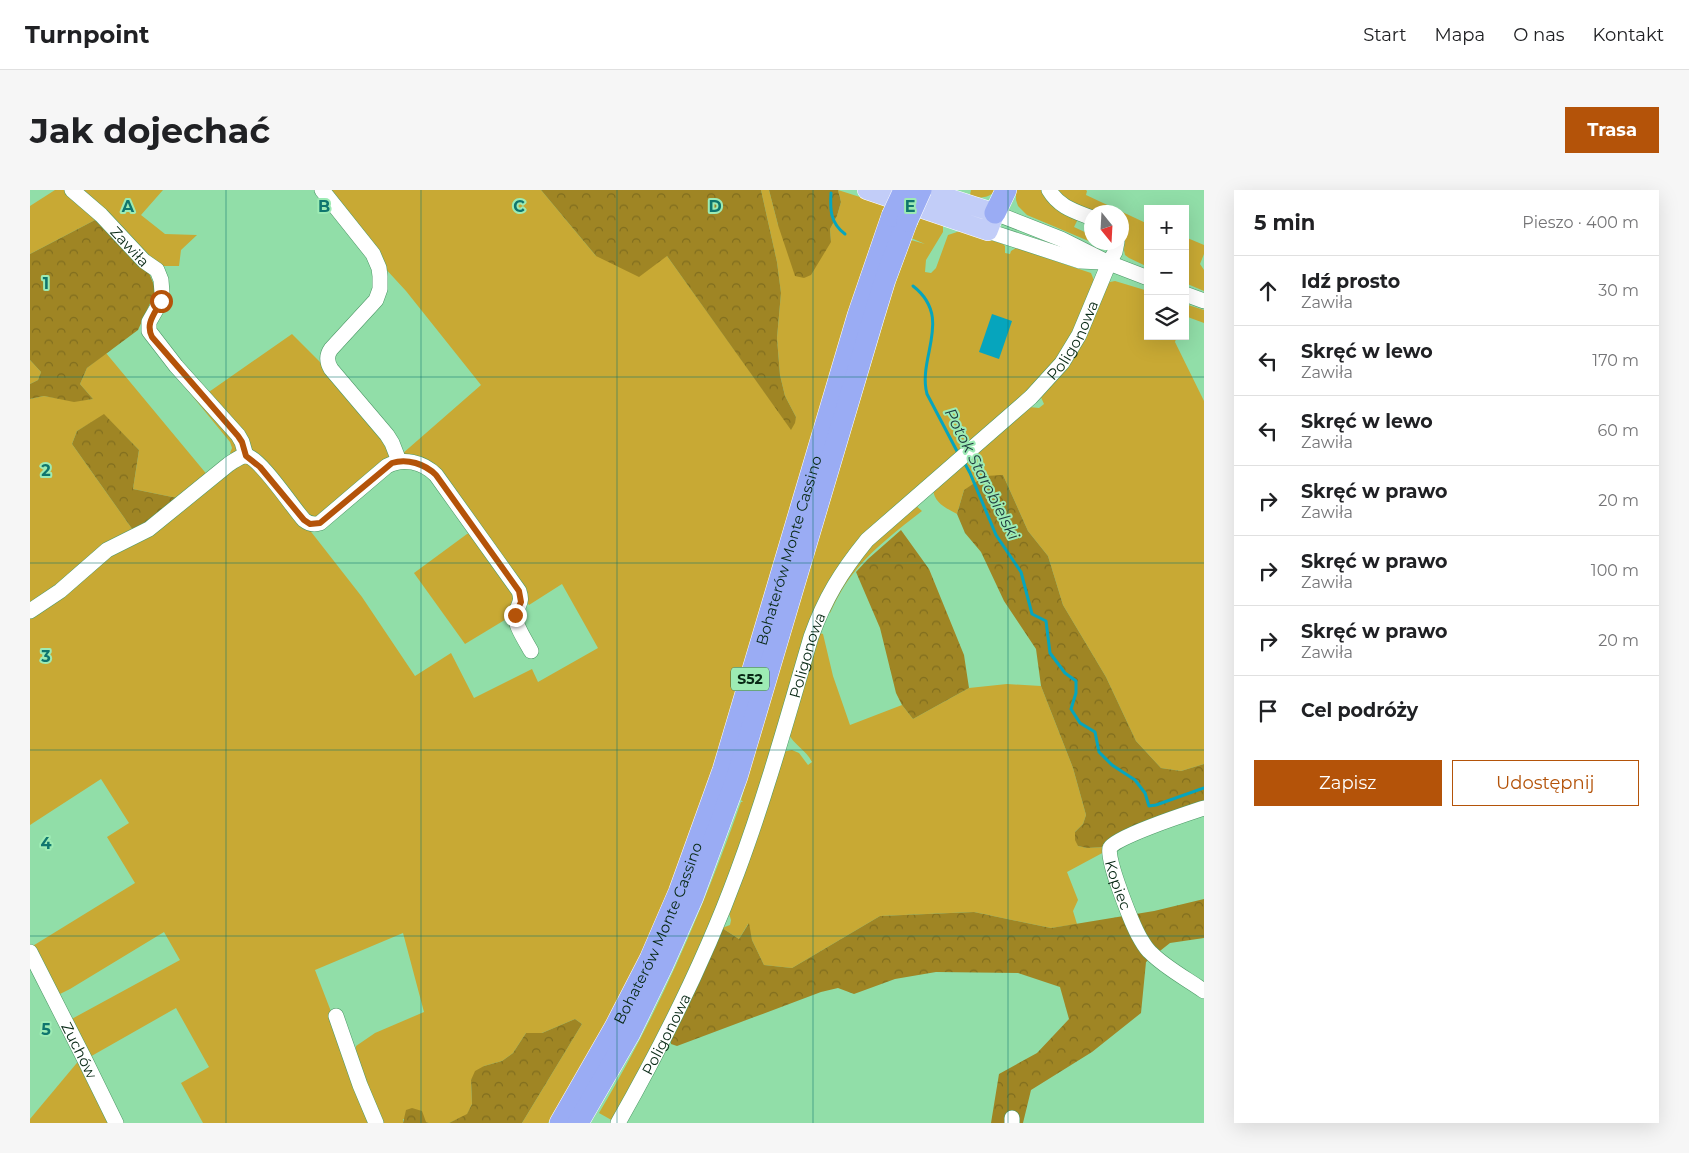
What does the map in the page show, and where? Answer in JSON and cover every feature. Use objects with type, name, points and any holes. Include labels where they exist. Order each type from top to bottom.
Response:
[{"type":"highway","name":"Bohaterów Monte Cassino","points":[[578,1123],[630,1032],[662,967],[693,897],[737,777],[885,280],[900,218],[904,190]]},
{"type":"highway","name":"Bohaterów Monte Cassino","points":[[560,1123],[615,1027],[641,976],[679,892],[723,770],[858,315],[900,218],[922,190]]},
{"type":"highway","points":[[991,222],[1006,190]]},
{"type":"main road","points":[[867,190],[991,222]]},
{"type":"main road","points":[[922,190],[991,222]]},
{"type":"street","name":"Zawiła","points":[[72,190],[100,215],[144,261],[157,270],[161,280],[161,301],[149,322],[149,331],[176,366],[238,436],[246,456],[260,467],[297,512],[310,524],[320,523],[387,466],[398,461]]},
{"type":"street","points":[[322,190],[373,254],[380,268],[381,283],[376,300],[328,354],[328,362],[331,369],[387,435],[398,461],[421,465],[436,475],[519,591],[521,602],[516,611],[515,618],[531,651]]},
{"type":"street","points":[[1049,190],[1060,204],[1084,215]]},
{"type":"street","points":[[991,222],[1061,239],[1109,263],[1144,276]]},
{"type":"street","name":"Poligonowa","points":[[618,1123],[656,1056],[700,965],[719,918],[760,806],[811,637],[833,586],[848,563],[867,540],[1031,397],[1062,362],[1080,335],[1115,250]]},
{"type":"street","points":[[1188,295],[1204,301]]},
{"type":"street","points":[[30,611],[60,591],[106,550],[149,529],[229,464],[246,456]]},
{"type":"street","name":"Kopiec","points":[[1204,808],[1154,825],[1113,844],[1109,852],[1120,890],[1139,937],[1146,947],[1161,961],[1204,990]]},
{"type":"street","name":"Zuchów","points":[[30,952],[116,1123]]},
{"type":"street","points":[[336,1016],[360,1085],[376,1123]]},
{"type":"shaded area","points":[[55,190],[65,190],[95,220],[30,254],[30,206]]},
{"type":"shaded area","points":[[77,190],[163,190],[141,215],[165,234],[197,235],[181,250],[179,266],[158,266]]},
{"type":"shaded area","points":[[325,190],[541,190],[596,256],[667,256],[791,429],[796,417],[785,396],[780,375],[777,338],[781,293],[777,262],[761,190],[769,190],[778,225],[831,242],[830,229],[837,216],[841,202],[838,190],[885,205],[841,336],[708,784],[686,846],[634,970],[599,1036],[548,1123],[522,1123],[582,1024],[575,1019],[542,1033],[526,1033],[513,1053],[502,1061],[484,1066],[471,1080],[472,1104],[467,1115],[449,1123],[429,1123],[403,1119],[403,1123],[378,1123],[351,1052],[356,1050],[356,1046],[375,1033],[424,1012],[403,933],[315,970],[374,1123],[203,1123],[181,1083],[209,1067],[176,1008],[88,1058],[68,1021],[180,960],[164,932],[60,994],[31,947],[135,883],[107,837],[129,823],[101,779],[30,825],[30,614],[243,461],[258,468],[312,533],[362,597],[415,676],[451,653],[474,698],[532,669],[538,682],[598,648],[562,584],[529,605],[459,503],[402,454],[481,385],[406,291],[383,266]]},
{"type":"shaded area","points":[[971,190],[996,190],[985,197],[972,197],[970,195]]},
{"type":"shaded area","points":[[1016,190],[1043,190],[1078,219],[1074,227],[1084,232],[1084,239],[1027,215],[1018,206]]},
{"type":"shaded area","points":[[1055,190],[1086,190],[1086,195],[1107,205],[1084,205],[1084,210]]},
{"type":"shaded area","points":[[1129,215],[1144,222],[1144,265],[1125,255],[1124,250],[1129,250]]},
{"type":"shaded area","points":[[921,217],[943,225],[943,232],[926,260],[925,272],[931,273],[936,268],[948,235],[960,231],[966,232],[1003,244],[1005,246],[1005,253],[1010,254],[1016,248],[1091,273],[1095,283],[1086,311],[1050,371],[846,559],[733,871],[669,1022],[615,1122],[599,1113],[660,1000],[695,922],[741,802],[743,802],[741,800],[892,293],[911,240],[925,244],[911,238]]},
{"type":"shaded area","points":[[1189,239],[1204,245],[1204,254],[1200,264],[1204,270],[1204,291],[1189,285]]},
{"type":"shaded area","points":[[1115,281],[1144,290],[1144,340],[1176,340],[1204,401],[1204,764],[1181,771],[1161,768],[1136,741],[1106,677],[1063,605],[1048,556],[1028,531],[1003,475],[964,490],[957,514],[938,501],[933,489],[1029,407],[1039,408],[1044,404],[1040,395],[1110,282]]},
{"type":"shaded area","points":[[1189,305],[1204,310],[1204,323],[1189,317]]},
{"type":"shaded area","points":[[292,334],[320,362],[324,361],[385,437],[392,455],[320,517],[307,518],[206,394]]},
{"type":"shaded area","points":[[106,353],[209,477],[182,499],[133,489],[139,450],[104,415],[77,431],[72,444],[135,533],[30,608],[30,399],[44,396],[74,401],[93,399],[80,384],[87,368]]},
{"type":"shaded area","points":[[30,360],[41,372],[38,380],[30,384]]},
{"type":"shaded area","points":[[171,370],[241,448],[234,456],[230,453],[232,448],[230,442]]},
{"type":"shaded area","points":[[914,504],[922,511],[863,562],[845,585],[830,613],[828,610],[852,565]]},
{"type":"shaded area","points":[[473,532],[516,592],[508,618],[465,644],[414,573],[467,534]]},
{"type":"shaded area","points":[[817,632],[823,634],[833,676],[850,725],[902,705],[913,719],[969,688],[1007,684],[1041,686],[1073,768],[1086,815],[1083,824],[1075,832],[1078,846],[1087,848],[1106,847],[1106,851],[1067,872],[1078,900],[1073,911],[1077,924],[1051,928],[974,912],[880,916],[792,968],[764,965],[752,940],[748,924],[739,939],[722,928],[730,925],[731,920],[728,910],[782,752],[792,750],[799,753],[808,765],[812,762],[788,733]]},
{"type":"shaded area","points":[[81,1058],[113,1123],[30,1123],[30,1119]]},
{"type":"green space","points":[[541,190],[761,190],[777,262],[781,293],[777,338],[780,375],[785,396],[796,417],[791,430],[667,256],[639,277],[596,256]]},
{"type":"green space","points":[[769,190],[838,190],[841,202],[837,216],[830,229],[831,242],[811,275],[804,278],[795,276],[778,225]]},
{"type":"green space","points":[[95,220],[149,273],[156,290],[138,330],[87,368],[80,384],[93,399],[74,402],[44,396],[30,399],[30,384],[38,380],[41,372],[30,360],[30,254]]},
{"type":"green space","points":[[104,414],[139,450],[133,489],[182,499],[135,533],[72,444],[77,431]]},
{"type":"green space","points":[[1003,475],[1028,531],[1048,556],[1063,605],[1106,677],[1136,741],[1161,768],[1181,771],[1204,764],[1204,805],[1106,847],[1087,848],[1078,846],[1075,840],[1075,832],[1083,824],[1086,815],[1073,768],[1041,686],[1036,649],[1004,601],[981,552],[965,533],[957,514],[964,490],[985,476]]},
{"type":"green space","points":[[901,530],[929,569],[964,655],[969,688],[913,719],[902,705],[896,693],[880,628],[856,572]]},
{"type":"green space","points":[[1204,899],[1204,938],[1170,943],[1146,962],[1141,1013],[1092,1052],[1031,1090],[1023,1123],[991,1123],[999,1074],[1037,1053],[1069,1019],[1060,987],[1018,973],[936,972],[895,979],[854,994],[838,988],[821,992],[677,1046],[671,1044],[671,1038],[722,928],[739,939],[749,923],[752,940],[764,965],[792,968],[880,916],[974,912],[1051,928],[1154,911]]},
{"type":"green space","points":[[575,1019],[582,1024],[522,1123],[449,1123],[467,1114],[472,1104],[471,1080],[475,1071],[484,1066],[502,1061],[513,1053],[526,1033],[542,1033]]},
{"type":"green space","points":[[412,1108],[422,1111],[426,1122],[429,1123],[403,1123],[406,1110]]},
{"type":"water","points":[[992,314],[1012,321],[999,359],[979,352]]},
{"type":"waterway","points":[[831,193],[832,215],[836,225],[845,234]]},
{"type":"waterway","name":"Potok Starobielski","points":[[913,286],[925,298],[931,311],[933,324],[926,366],[927,394],[959,455]]},
{"type":"waterway","name":"Potok Starobielski","points":[[964,462],[996,535],[1021,572],[1032,614],[1046,621],[1050,653],[1065,673],[1076,681],[1076,693],[1071,709],[1080,723],[1095,732],[1099,752],[1112,765],[1135,780],[1145,793],[1149,806],[1204,788]]},
{"type":"route","points":[[161,301],[149,322],[149,331],[152,337],[238,436],[246,456],[269,476],[304,520],[310,524],[320,523],[392,463],[406,461],[426,467],[436,475],[519,591],[521,602],[515,615]]}]
